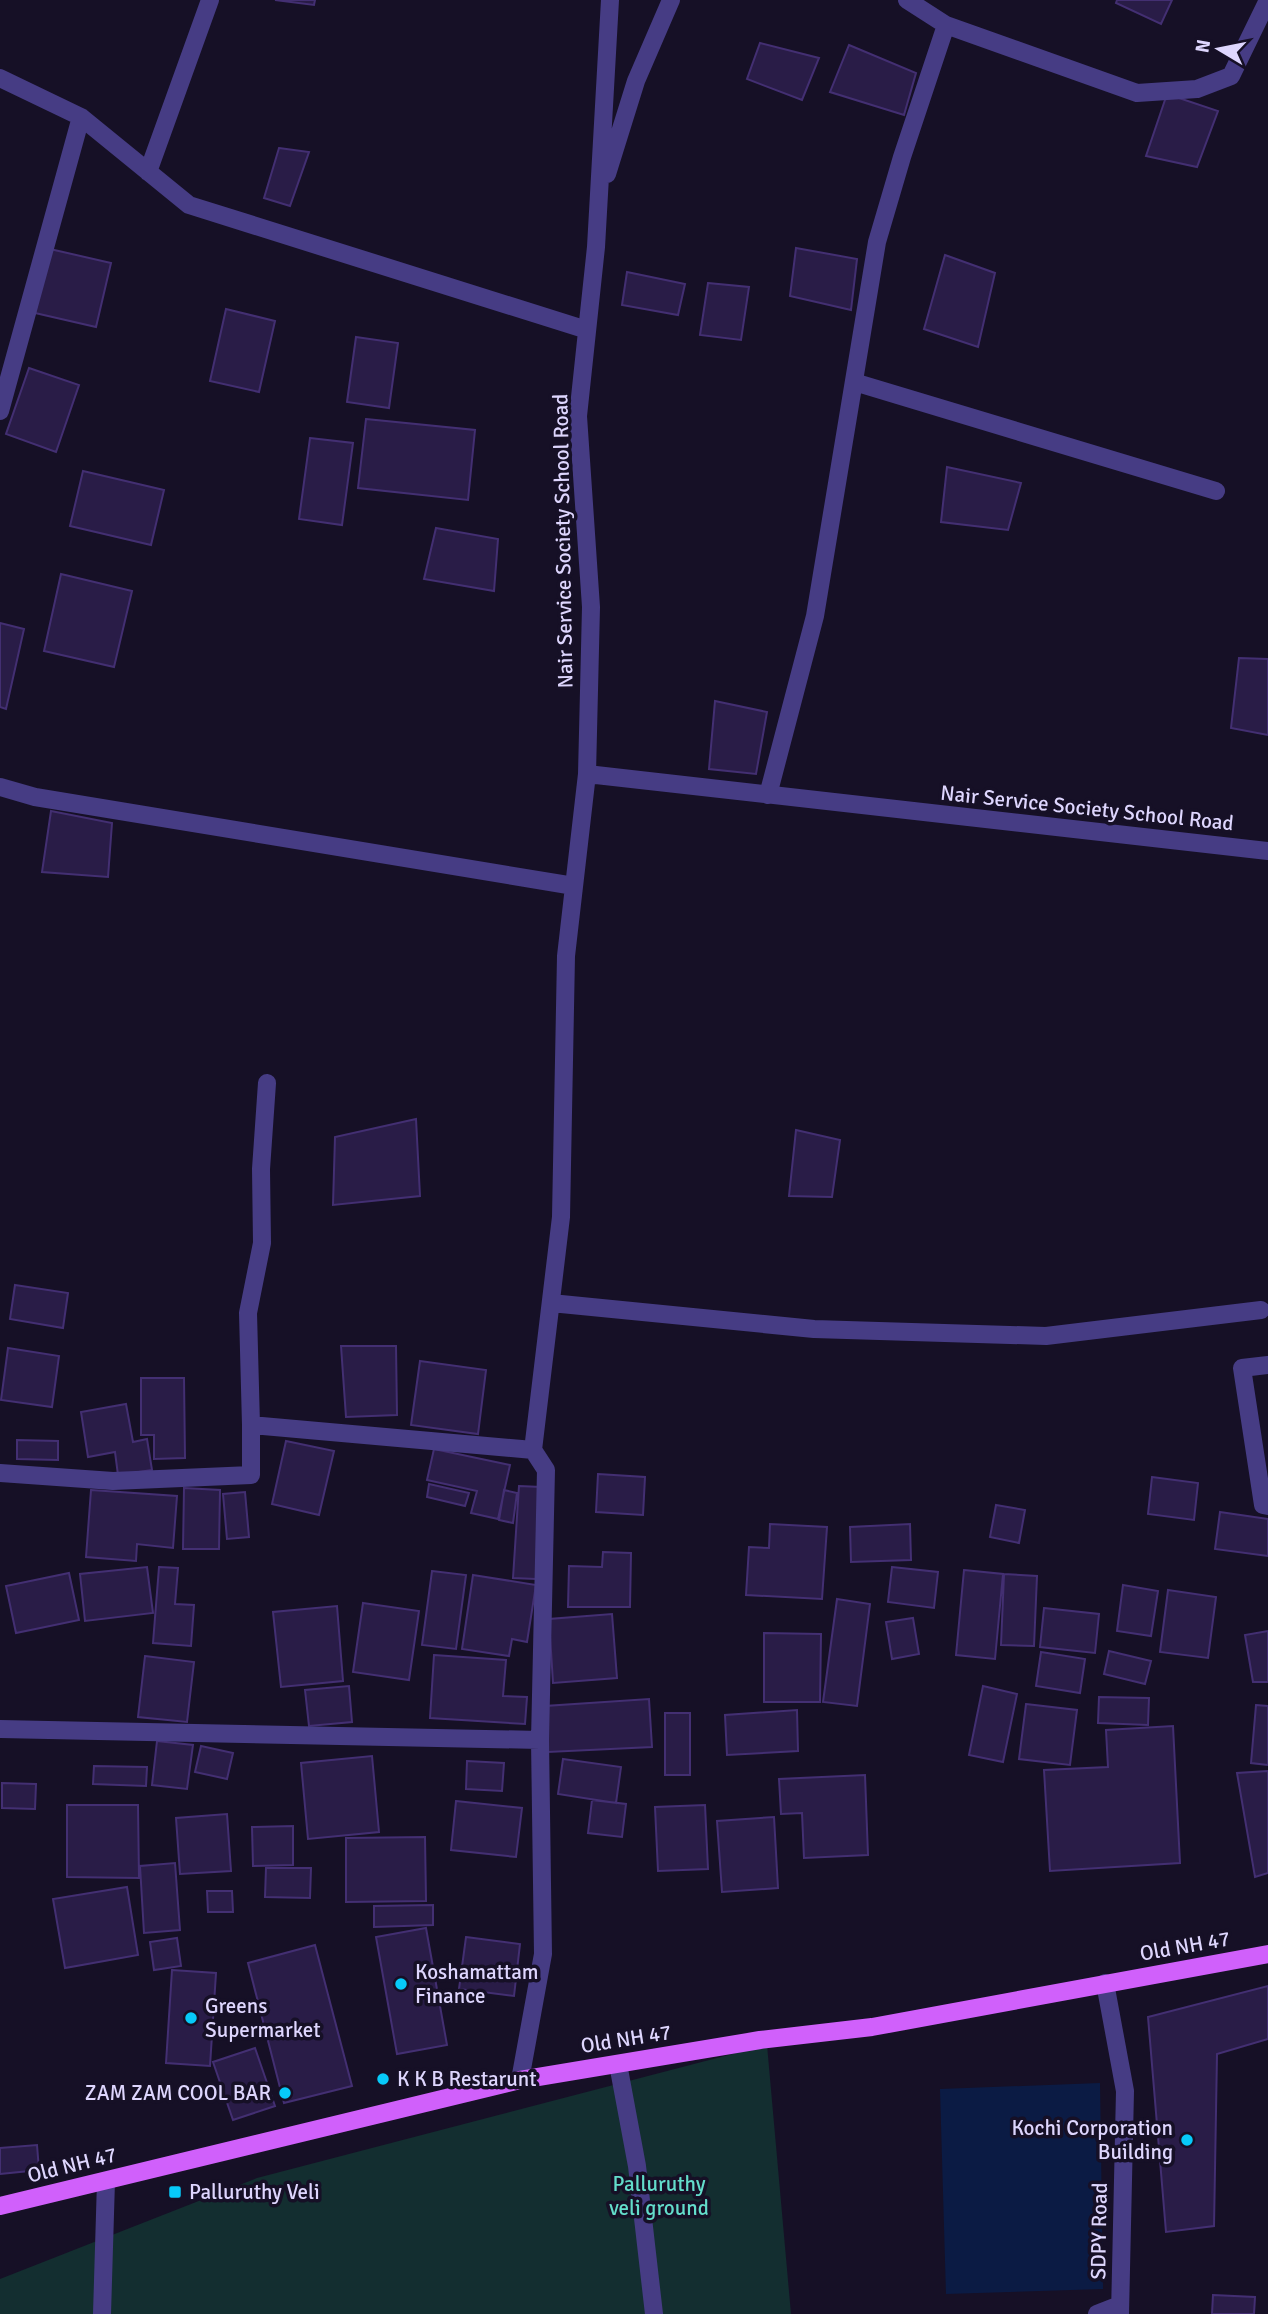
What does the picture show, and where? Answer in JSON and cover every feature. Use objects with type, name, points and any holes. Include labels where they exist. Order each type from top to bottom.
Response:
[{"type":"main road","name":"Old NH 47","points":[[0,2206],[520,2080],[760,2040],[872,2027],[1268,1954]]},
{"type":"street","points":[[148,172],[210,0]]},
{"type":"street","name":"Nair Service Society School Road","points":[[610,0],[598,200],[578,416],[591,607],[587,774],[1268,851]]},
{"type":"street","points":[[598,200],[636,80],[671,0]]},
{"type":"street","points":[[906,0],[946,25],[1137,93],[1197,89],[1231,76],[1268,0]]},
{"type":"street","points":[[768,794],[815,616],[877,242],[946,25]]},
{"type":"street","points":[[0,78],[81,117],[189,205],[587,330]]},
{"type":"street","points":[[0,411],[81,117]]},
{"type":"street","points":[[854,382],[1216,491]]},
{"type":"street","points":[[520,2080],[543,1954],[540,1740],[546,1469],[533,1450],[561,1217],[566,956],[587,774]]},
{"type":"street","points":[[0,788],[35,797],[574,886]]},
{"type":"street","points":[[0,1473],[113,1481],[251,1475],[248,1313],[262,1243],[261,1169],[267,1083]]},
{"type":"street","points":[[551,1303],[814,1329],[1046,1336],[1261,1310]]},
{"type":"street","points":[[1268,1365],[1242,1368],[1263,1506],[1268,1506]]},
{"type":"street","points":[[251,1425],[533,1450]]},
{"type":"street","points":[[0,1729],[540,1740]]},
{"type":"street","name":"SDPY Road","points":[[1105,1983],[1125,2091],[1120,2310]]},
{"type":"street","points":[[618,2064],[637,2166],[654,2314]]},
{"type":"street","points":[[102,2314],[106,2180]]},
{"type":"street","points":[[1097,2314],[1120,2310]]},
{"type":"green space","name":"Palluruthy veli ground","points":[[767,2045],[791,2314],[0,2314],[0,2279],[257,2178]]},
{"type":"water","points":[[1100,2083],[1103,2289],[946,2294],[940,2089]]},
{"type":"building","points":[[275,0],[315,0],[314,5]]},
{"type":"building","points":[[1117,0],[1172,0],[1161,24],[1116,3]]},
{"type":"building","points":[[760,43],[819,58],[802,100],[747,79]]},
{"type":"building","points":[[849,45],[916,73],[904,115],[830,92]]},
{"type":"building","points":[[1167,94],[1218,111],[1197,167],[1146,156]]},
{"type":"building","points":[[279,148],[309,152],[290,206],[264,198]]},
{"type":"building","points":[[796,248],[857,259],[851,310],[790,296]]},
{"type":"building","points":[[50,249],[111,263],[96,327],[35,313]]},
{"type":"building","points":[[945,255],[995,273],[978,347],[924,329]]},
{"type":"building","points":[[627,272],[685,284],[678,315],[622,305]]},
{"type":"building","points":[[708,283],[749,287],[741,340],[700,335]]},
{"type":"building","points":[[226,309],[275,321],[259,392],[210,381]]},
{"type":"building","points":[[356,337],[398,343],[389,408],[347,402]]},
{"type":"building","points":[[29,368],[79,385],[56,452],[6,434]]},
{"type":"building","points":[[366,419],[475,430],[468,500],[358,488]]},
{"type":"building","points":[[310,438],[353,443],[342,525],[299,519]]},
{"type":"building","points":[[947,467],[1021,483],[1008,530],[941,522]]},
{"type":"building","points":[[83,471],[164,490],[151,545],[70,526]]},
{"type":"building","points":[[436,528],[498,539],[494,591],[424,579]]},
{"type":"building","points":[[61,574],[132,591],[114,667],[44,651]]},
{"type":"building","points":[[0,623],[24,629],[6,709],[0,707]]},
{"type":"building","points":[[1239,658],[1268,659],[1268,735],[1231,728]]},
{"type":"building","points":[[715,701],[767,712],[756,774],[709,769]]},
{"type":"building","points":[[51,811],[112,823],[108,877],[42,872]]},
{"type":"building","points":[[416,1119],[420,1196],[333,1205],[335,1137]]},
{"type":"building","points":[[796,1130],[840,1140],[832,1197],[789,1196]]},
{"type":"building","points":[[15,1285],[68,1293],[63,1328],[10,1319]]},
{"type":"building","points":[[341,1346],[396,1346],[397,1415],[346,1417]]},
{"type":"building","points":[[8,1348],[59,1356],[52,1407],[1,1400]]},
{"type":"building","points":[[420,1361],[486,1370],[478,1434],[411,1425]]},
{"type":"building","points":[[141,1378],[184,1378],[185,1458],[154,1459],[154,1435],[141,1435]]},
{"type":"building","points":[[126,1404],[133,1442],[147,1439],[152,1470],[118,1475],[115,1452],[88,1457],[81,1412]]},
{"type":"building","points":[[17,1440],[58,1441],[58,1460],[17,1459]]},
{"type":"building","points":[[286,1441],[334,1451],[319,1515],[272,1504]]},
{"type":"building","points":[[434,1449],[510,1465],[498,1519],[471,1513],[477,1491],[427,1480]]},
{"type":"building","points":[[598,1474],[645,1477],[643,1515],[596,1512]]},
{"type":"building","points":[[1152,1477],[1198,1483],[1194,1520],[1148,1514]]},
{"type":"building","points":[[429,1484],[469,1493],[465,1506],[427,1497]]},
{"type":"building","points":[[519,1486],[541,1487],[536,1579],[513,1578]]},
{"type":"building","points":[[184,1488],[220,1490],[219,1549],[183,1549]]},
{"type":"building","points":[[91,1490],[177,1496],[173,1548],[137,1544],[136,1561],[86,1557]]},
{"type":"building","points":[[504,1490],[517,1493],[513,1523],[499,1520]]},
{"type":"building","points":[[245,1492],[249,1537],[227,1539],[223,1494]]},
{"type":"building","points":[[996,1505],[1025,1510],[1019,1543],[990,1537]]},
{"type":"building","points":[[1220,1512],[1268,1519],[1268,1556],[1215,1549]]},
{"type":"building","points":[[770,1524],[827,1527],[822,1599],[746,1595],[749,1547],[769,1548]]},
{"type":"building","points":[[910,1524],[911,1560],[851,1562],[850,1527]]},
{"type":"building","points":[[603,1552],[631,1553],[630,1607],[568,1607],[569,1566],[602,1567]]},
{"type":"building","points":[[147,1567],[153,1613],[85,1621],[80,1574]]},
{"type":"building","points":[[159,1567],[178,1568],[175,1604],[194,1605],[191,1646],[153,1643]]},
{"type":"building","points":[[892,1567],[938,1572],[934,1608],[888,1602]]},
{"type":"building","points":[[964,1570],[1003,1574],[995,1659],[956,1655]]},
{"type":"building","points":[[432,1571],[466,1575],[456,1649],[422,1645]]},
{"type":"building","points":[[69,1573],[79,1620],[16,1633],[6,1586]]},
{"type":"building","points":[[1004,1574],[1037,1576],[1034,1646],[1001,1645]]},
{"type":"building","points":[[473,1575],[536,1585],[527,1642],[512,1639],[509,1656],[462,1649]]},
{"type":"building","points":[[1123,1585],[1158,1591],[1151,1636],[1117,1631]]},
{"type":"building","points":[[1168,1590],[1216,1597],[1208,1658],[1160,1652]]},
{"type":"building","points":[[837,1599],[870,1604],[857,1706],[823,1702]]},
{"type":"building","points":[[363,1603],[419,1611],[409,1680],[353,1672]]},
{"type":"building","points":[[337,1606],[343,1681],[281,1687],[273,1612]]},
{"type":"building","points":[[1044,1608],[1099,1614],[1095,1653],[1040,1647]]},
{"type":"building","points":[[612,1614],[617,1678],[553,1683],[549,1619]]},
{"type":"building","points":[[913,1618],[919,1654],[892,1659],[886,1622]]},
{"type":"building","points":[[1268,1631],[1268,1682],[1253,1682],[1245,1635]]},
{"type":"building","points":[[764,1633],[821,1634],[820,1702],[764,1702]]},
{"type":"building","points":[[1109,1651],[1151,1661],[1145,1684],[1104,1674]]},
{"type":"building","points":[[1041,1652],[1085,1659],[1080,1693],[1036,1686]]},
{"type":"building","points":[[434,1655],[506,1660],[503,1696],[527,1697],[525,1724],[430,1718]]},
{"type":"building","points":[[145,1656],[194,1662],[187,1722],[138,1717]]},
{"type":"building","points":[[349,1686],[352,1722],[309,1726],[305,1690]]},
{"type":"building","points":[[983,1686],[1017,1694],[1003,1762],[969,1755]]},
{"type":"building","points":[[1099,1697],[1149,1698],[1148,1725],[1098,1723]]},
{"type":"building","points":[[649,1699],[652,1747],[548,1752],[545,1706]]},
{"type":"building","points":[[1026,1704],[1077,1710],[1070,1765],[1019,1759]]},
{"type":"building","points":[[1256,1705],[1268,1706],[1268,1765],[1251,1763]]},
{"type":"building","points":[[797,1710],[798,1751],[727,1755],[725,1715]]},
{"type":"building","points":[[665,1713],[690,1713],[690,1775],[665,1775]]},
{"type":"building","points":[[1173,1726],[1180,1863],[1050,1871],[1044,1770],[1108,1767],[1106,1730]]},
{"type":"building","points":[[157,1741],[193,1745],[187,1789],[152,1785]]},
{"type":"building","points":[[201,1746],[233,1753],[227,1779],[195,1772]]},
{"type":"building","points":[[372,1756],[379,1832],[308,1839],[301,1763]]},
{"type":"building","points":[[563,1759],[621,1767],[616,1803],[558,1794]]},
{"type":"building","points":[[467,1761],[504,1763],[502,1791],[466,1789]]},
{"type":"building","points":[[94,1766],[147,1767],[146,1786],[93,1784]]},
{"type":"building","points":[[1268,1771],[1268,1873],[1255,1877],[1237,1773]]},
{"type":"building","points":[[865,1775],[868,1855],[804,1858],[802,1813],[781,1814],[779,1779]]},
{"type":"building","points":[[2,1783],[36,1784],[35,1809],[2,1808]]},
{"type":"building","points":[[592,1800],[626,1804],[622,1837],[588,1833]]},
{"type":"building","points":[[456,1801],[522,1808],[516,1857],[451,1850]]},
{"type":"building","points":[[67,1805],[138,1805],[139,1878],[67,1877]]},
{"type":"building","points":[[705,1805],[708,1869],[658,1871],[655,1807]]},
{"type":"building","points":[[227,1814],[231,1871],[180,1874],[176,1818]]},
{"type":"building","points":[[774,1817],[778,1888],[722,1892],[717,1821]]},
{"type":"building","points":[[293,1826],[293,1865],[253,1866],[252,1827]]},
{"type":"building","points":[[425,1837],[426,1901],[346,1902],[346,1838]]},
{"type":"building","points":[[175,1863],[180,1930],[144,1933],[140,1866]]},
{"type":"building","points":[[266,1868],[311,1868],[310,1898],[265,1897]]},
{"type":"building","points":[[127,1887],[138,1955],[65,1968],[53,1899]]},
{"type":"building","points":[[207,1891],[232,1891],[233,1912],[208,1912]]},
{"type":"building","points":[[433,1905],[433,1925],[374,1927],[374,1906]]},
{"type":"building","points":[[426,1928],[447,2045],[397,2054],[376,1937]]},
{"type":"building","points":[[466,1937],[520,1944],[514,1996],[459,1989]]},
{"type":"building","points":[[177,1938],[181,1966],[154,1970],[150,1942]]},
{"type":"building","points":[[315,1945],[352,2086],[284,2103],[248,1963]]},
{"type":"building","name":"Greens Supermarket","points":[[172,1970],[216,1973],[210,2066],[166,2063]]},
{"type":"building","name":"Kochi Corporation Building","points":[[1268,1986],[1268,2039],[1217,2054],[1214,2226],[1166,2232],[1148,2017]]},
{"type":"building","points":[[255,2048],[275,2106],[233,2120],[213,2062]]},
{"type":"building","points":[[37,2145],[39,2170],[0,2174],[0,2148]]},
{"type":"building","points":[[1213,2295],[1255,2297],[1254,2314],[1212,2314]]},
{"type":"place","name":"Koshamattam Finance","points":[[401,1984]]},
{"type":"place","name":"Greens Supermarket","points":[[191,2018]]},
{"type":"place","name":"K K B Restarunt","points":[[383,2079]]},
{"type":"place","name":"ZAM ZAM COOL BAR","points":[[285,2093]]},
{"type":"place","name":"Kochi Corporation Building","points":[[1187,2140]]},
{"type":"place","name":"Palluruthy Veli","points":[[175,2192]]}]
